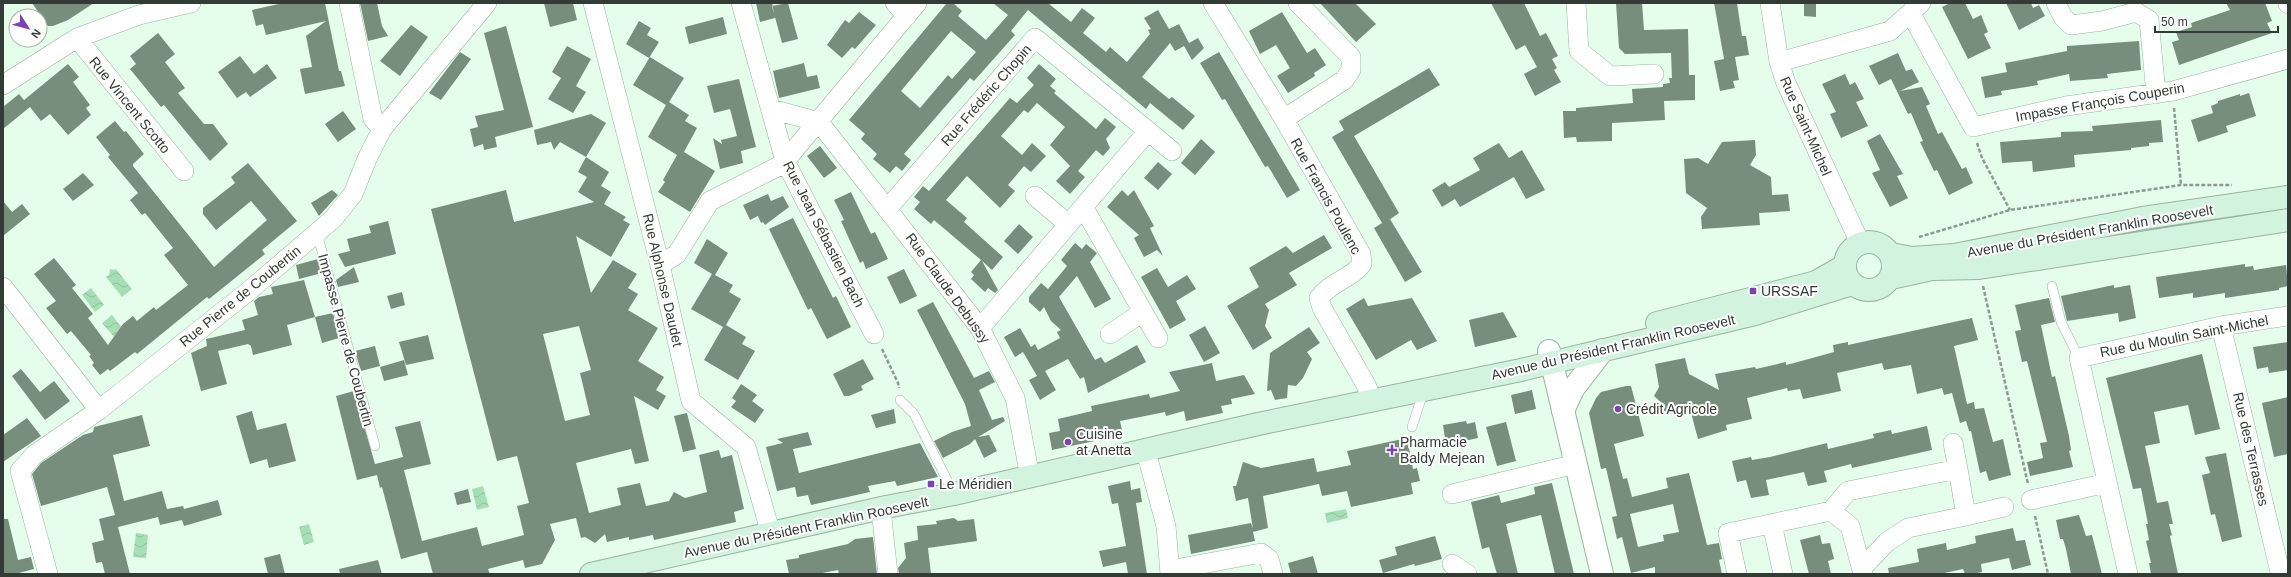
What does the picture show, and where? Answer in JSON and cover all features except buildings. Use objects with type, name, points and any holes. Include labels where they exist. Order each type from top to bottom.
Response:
[{"type":"main road","name":"Avenue du Président Franklin Roosevelt","points":[[1891,254],[1912,258],[1954,255],[2143,218],[2288,198]]},
{"type":"main road","name":"Avenue du Président Franklin Roosevelt","points":[[1891,278],[1932,269],[1979,268],[2288,220]]},
{"type":"main road","points":[[1860,243],[1878,243],[1891,254],[1894,262],[1891,278],[1885,285],[1877,290],[1864,290],[1848,275],[1849,252],[1860,243]]},
{"type":"main road","name":"Avenue du Président Franklin Roosevelt","points":[[1372,399],[1519,358],[1551,357],[1603,350],[1755,314],[1848,275]]},
{"type":"main road","name":"Avenue du Président Franklin Roosevelt","points":[[590,574],[1030,477],[1372,399],[1521,370],[1551,357],[1816,282],[1848,275]]},
{"type":"street","points":[[3,85],[77,38],[139,16],[191,3]]},
{"type":"street","points":[[349,3],[373,119],[382,129]]},
{"type":"street","name":"Rue Pierre de Coubertin","points":[[48,574],[20,471],[34,454],[99,410],[250,290],[334,218],[353,194],[367,159],[382,129],[487,3]]},
{"type":"street","name":"Rue Alphonse Daudet","points":[[593,3],[660,266],[691,401],[746,447],[771,534]]},
{"type":"street","name":"Rue Jean Sébastien Bach","points":[[741,3],[785,161],[874,334]]},
{"type":"street","name":"Rue Francis Poulenc","points":[[1213,3],[1284,119],[1361,254],[1362,264],[1358,270],[1324,290],[1319,298],[1322,308],[1366,385],[1372,399]]},
{"type":"street","points":[[1284,119],[1344,80],[1351,70],[1350,57],[1298,3]]},
{"type":"street","points":[[1576,3],[1579,51],[1610,76],[1654,74]]},
{"type":"street","name":"Rue Saint-Michel","points":[[1770,3],[1779,62],[1786,83],[1860,243]]},
{"type":"street","points":[[2056,3],[2064,17],[2072,25],[2102,21],[2136,12],[2149,20],[2164,93]]},
{"type":"street","points":[[660,266],[677,254],[710,201],[779,166],[785,161],[819,122],[907,7]]},
{"type":"street","points":[[1779,62],[1890,31],[1916,8],[1973,127]]},
{"type":"street","name":"Rue Vincent Scotto","points":[[77,38],[184,171]]},
{"type":"street","name":"Rue Frédéric Chopin","points":[[888,208],[1035,38],[1172,150]]},
{"type":"street","name":"Impasse François Couperin","points":[[1973,127],[2066,106],[2164,93],[2285,60],[2288,42]]},
{"type":"street","points":[[771,109],[819,122]]},
{"type":"street","name":"Rue Claude Debussy","points":[[819,122],[888,208],[980,328],[1015,398],[1030,477]]},
{"type":"street","points":[[980,328],[1068,224],[1084,208],[1148,131]]},
{"type":"street","points":[[1036,196],[1068,224]]},
{"type":"street","points":[[1084,208],[1158,338]]},
{"type":"street","points":[[5,294],[99,410]]},
{"type":"street","points":[[1110,334],[1143,312]]},
{"type":"street","name":"Rue du Moulin Saint-Michel","points":[[2079,358],[2221,326],[2288,316]]},
{"type":"street","name":"Rue des Terrasses","points":[[2221,326],[2282,571]]},
{"type":"street","points":[[1563,411],[1573,389],[1603,350]]},
{"type":"street","points":[[1551,357],[1602,574]]},
{"type":"street","points":[[2079,358],[2128,574]]},
{"type":"street","points":[[1953,442],[1966,516]]},
{"type":"street","points":[[1146,451],[1166,526],[1170,572],[1261,553],[1269,559],[1273,574]]},
{"type":"street","points":[[1452,494],[1576,464]]},
{"type":"street","points":[[1737,574],[1728,533],[1832,511],[1848,491],[1958,469]]},
{"type":"street","points":[[2031,500],[2107,483]]},
{"type":"street","points":[[1863,571],[1887,542],[1908,528],[2004,507]]},
{"type":"street","points":[[881,509],[888,574]]},
{"type":"street","points":[[1832,511],[1850,526],[1863,571]]},
{"type":"street","points":[[1772,524],[1783,574]]},
{"type":"lane","name":"Impasse Pierre de Coubertin","points":[[317,233],[375,446]]},
{"type":"lane","points":[[2052,286],[2061,322],[2079,358]]},
{"type":"lane","points":[[1412,427],[1421,399],[1429,388]]},
{"type":"lane","points":[[900,400],[914,414],[954,494]]},
{"type":"path","points":[[2164,93],[2181,185]]},
{"type":"path","points":[[1973,127],[1982,158],[2010,210]]},
{"type":"path","points":[[1916,238],[2010,210],[2181,185],[2234,184]]},
{"type":"path","points":[[1979,268],[2048,574]]},
{"type":"path","points":[[874,334],[898,383],[900,400]]},
{"type":"water","points":[[110,269],[116,269],[132,289],[122,297],[106,277],[109,275]]},
{"type":"water","points":[[91,288],[104,305],[95,312],[82,295]]},
{"type":"water","points":[[112,315],[123,329],[114,337],[102,323]]},
{"type":"water","points":[[483,486],[489,507],[477,510],[472,489]]},
{"type":"water","points":[[1346,509],[1348,518],[1327,523],[1325,513]]},
{"type":"water","points":[[309,524],[314,542],[304,545],[299,527]]},
{"type":"water","points":[[136,533],[148,535],[146,558],[133,557]]},
{"type":"place","name":"URSSAF","points":[[1753,291]]},
{"type":"place","name":"Crédit Agricole","points":[[1618,409]]},
{"type":"place","name":"Cuisine at Anetta","points":[[1068,442]]},
{"type":"place","name":"Pharmacie Baldy Mejean","points":[[1392,450]]},
{"type":"place","name":"Le Méridien","points":[[931,484]]}]
